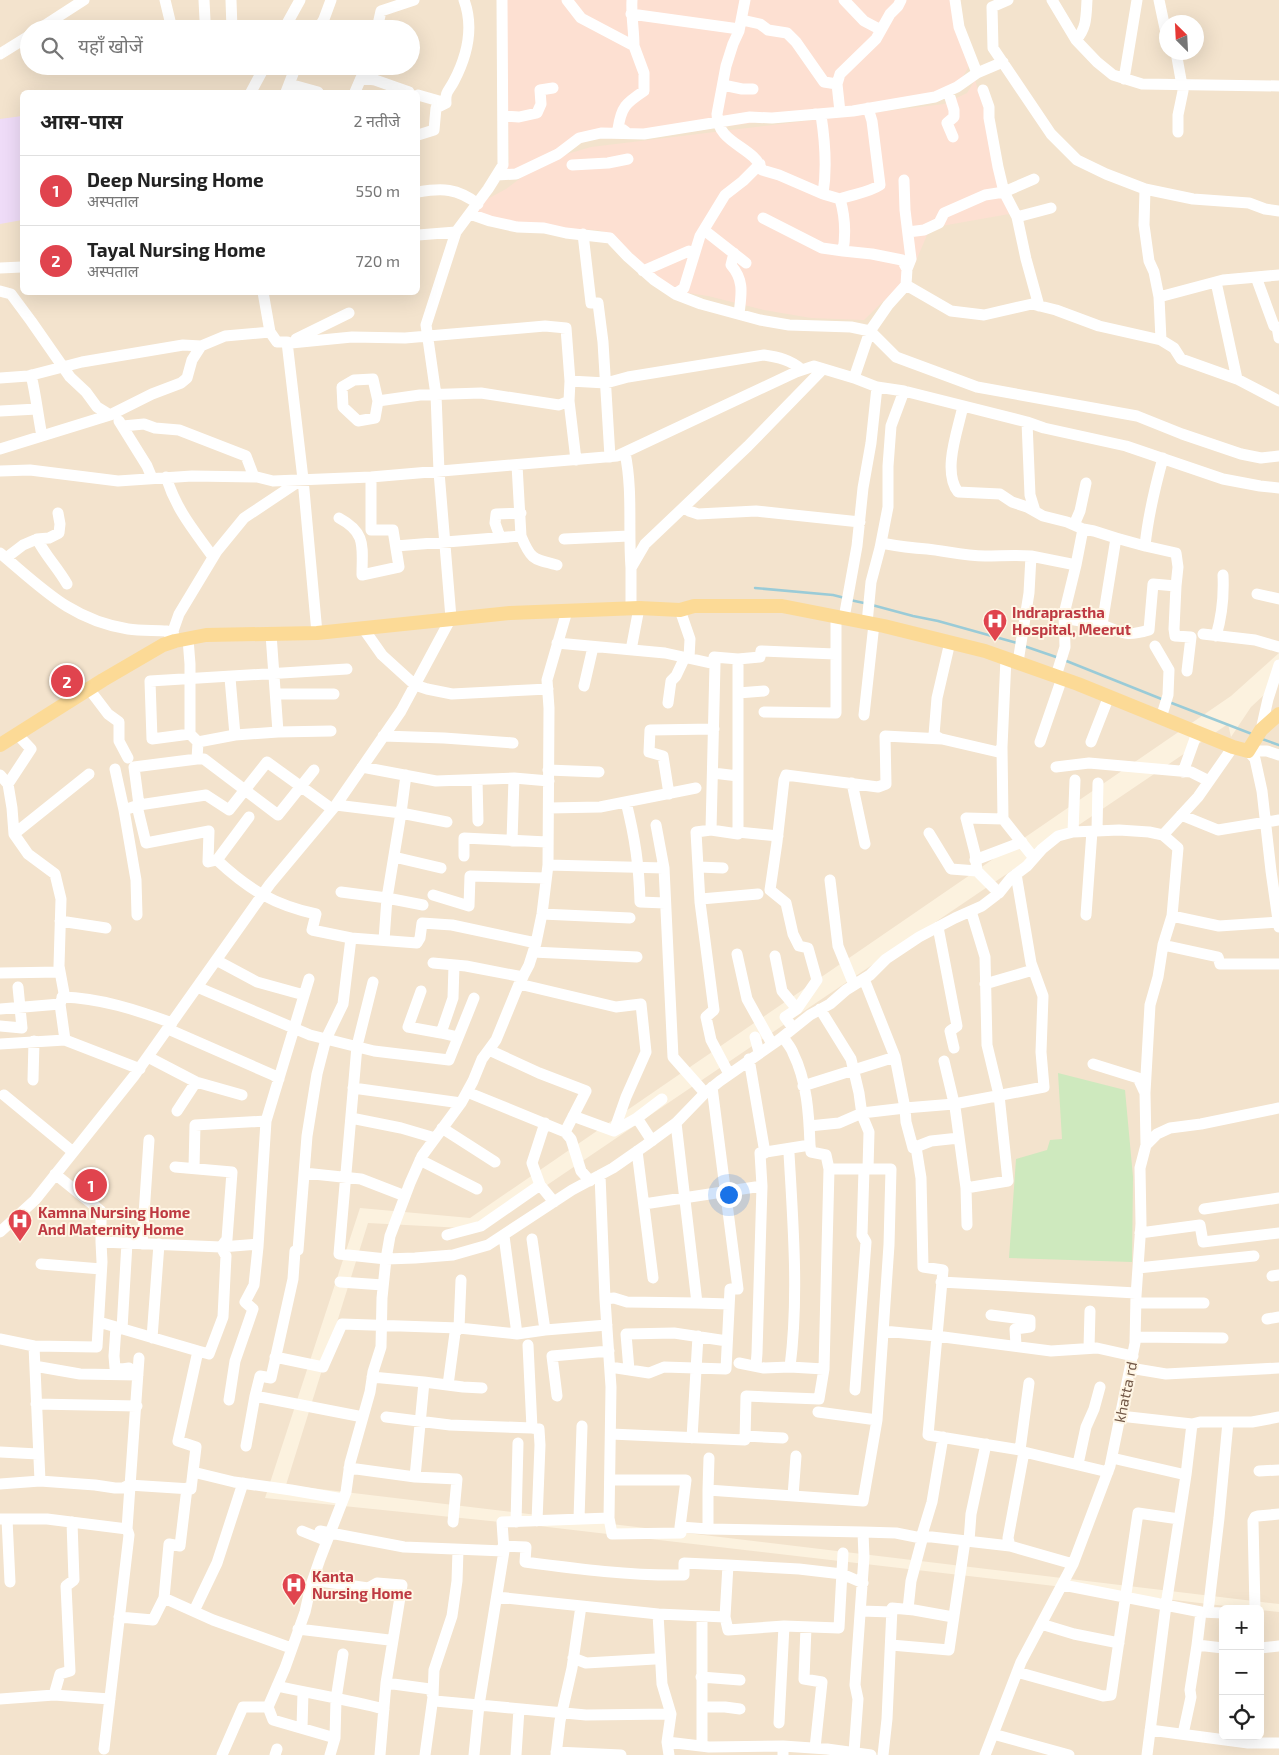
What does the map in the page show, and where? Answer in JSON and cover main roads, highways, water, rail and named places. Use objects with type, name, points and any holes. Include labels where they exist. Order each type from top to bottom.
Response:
[{"type":"main road","points":[[0,745],[163,645],[206,635],[317,633],[510,612],[635,608],[680,610],[694,606],[782,606],[870,623],[985,651],[1109,696],[1233,748],[1256,738],[1278,717]]},
{"type":"waterway","points":[[755,588],[833,595],[845,598]]},
{"type":"waterway","points":[[850,600],[864,603]]},
{"type":"waterway","points":[[872,605],[1017,643]]},
{"type":"waterway","points":[[1024,646],[1059,658]]},
{"type":"waterway","points":[[1064,660],[1164,700]]},
{"type":"waterway","points":[[1169,702],[1252,734]]},
{"type":"waterway","points":[[1262,739],[1279,745]]},
{"type":"place","name":"Indraprastha Hospital, Meerut","points":[[995,642]]},
{"type":"place","name":"Tayal Nursing Home","points":[[67,681]]},
{"type":"place","name":"Deep Nursing Home","points":[[91,1185]]},
{"type":"place","name":"Kamna Nursing Home And Maternity Home","points":[[20,1242]]},
{"type":"place","name":"Kanta Nursing Home","points":[[294,1606]]}]
